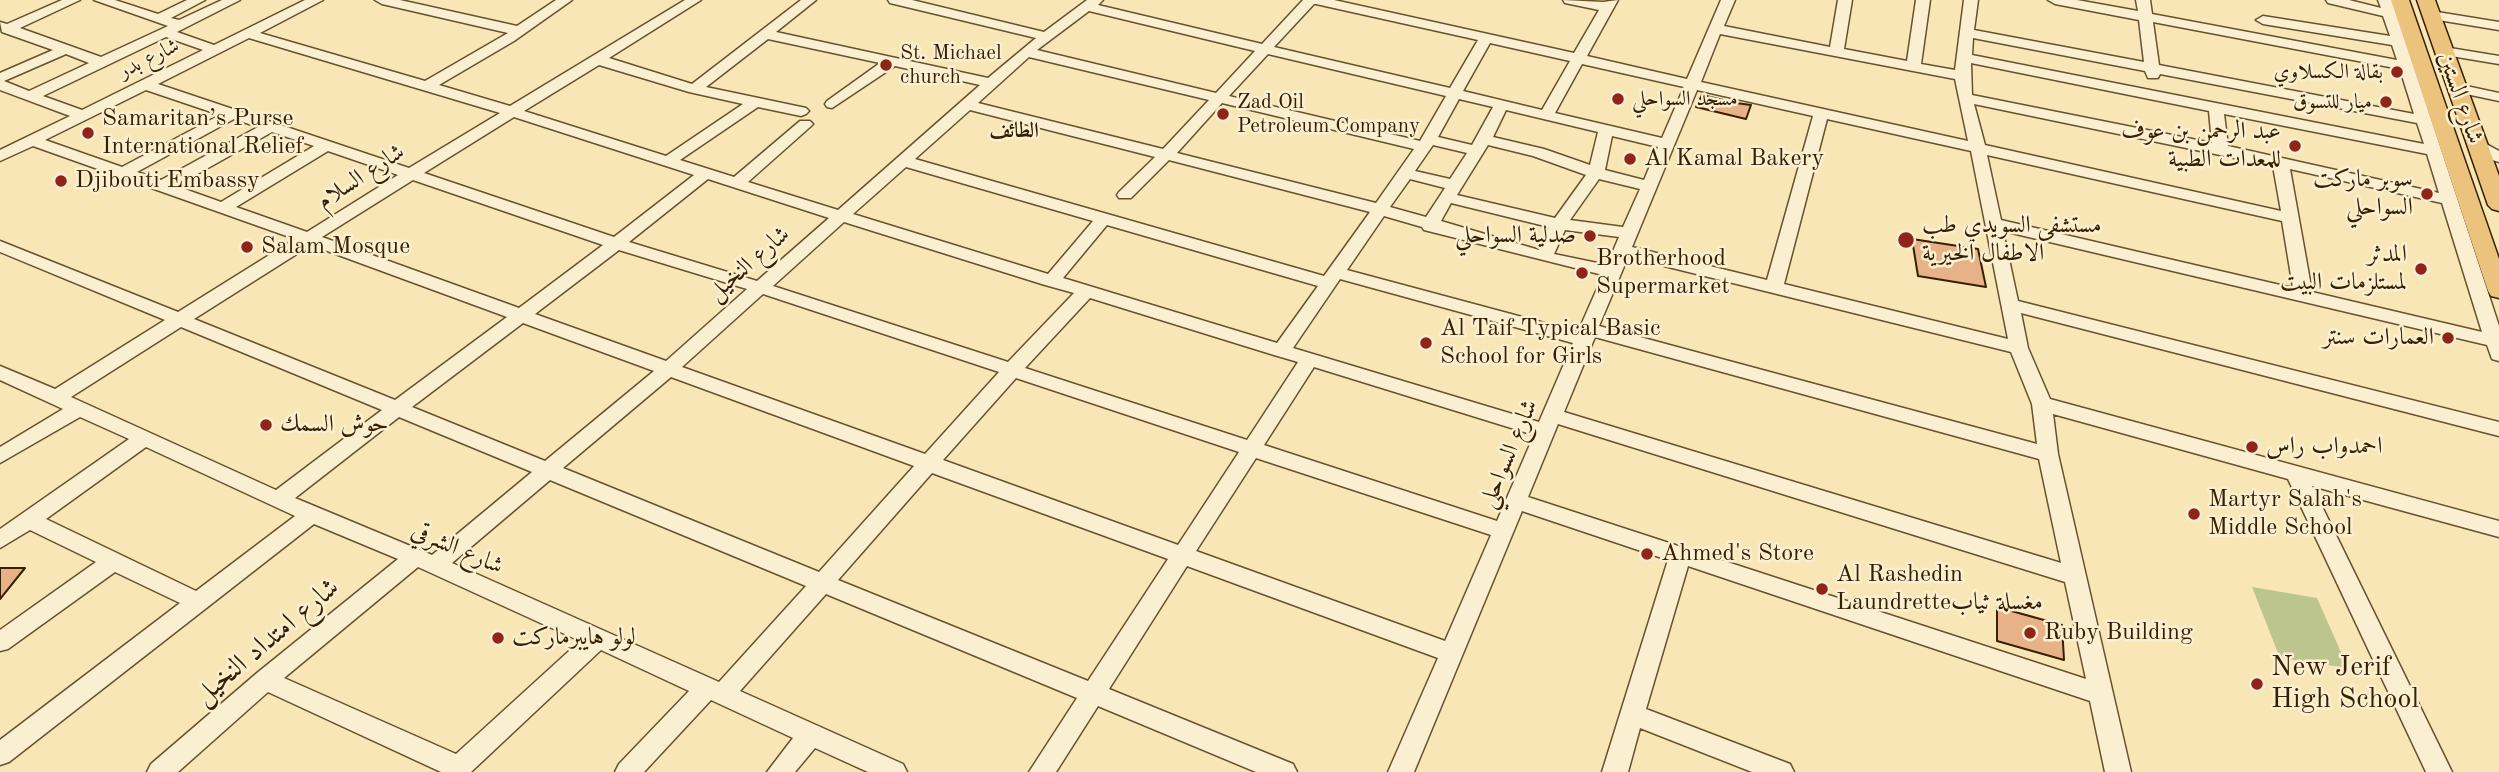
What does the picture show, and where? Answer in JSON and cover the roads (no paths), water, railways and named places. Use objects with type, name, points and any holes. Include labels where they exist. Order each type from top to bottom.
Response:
[{"type":"main road","name":"شارع الستين","points":[[2392,5],[2423,94],[2499,291]]},
{"type":"main road","name":"شارع الستين","points":[[2428,8],[2477,144],[2493,169],[2499,205]]},
{"type":"street","points":[[3,27],[73,0]]},
{"type":"street","points":[[106,0],[216,50]]},
{"type":"street","points":[[30,96],[101,62],[198,0]]},
{"type":"street","points":[[205,0],[228,2]]},
{"type":"street","name":"شارع بدر","points":[[0,156],[316,0]]},
{"type":"street","points":[[382,0],[519,31]]},
{"type":"street","points":[[423,8],[437,0]]},
{"type":"street","points":[[428,86],[565,0]]},
{"type":"street","points":[[660,0],[689,3]]},
{"type":"street","points":[[694,89],[766,34],[777,22],[809,0]]},
{"type":"street","points":[[895,0],[1045,36]]},
{"type":"street","points":[[1125,195],[1166,155],[1310,0]]},
{"type":"street","points":[[1316,0],[1365,5],[1486,38],[2291,218]]},
{"type":"street","points":[[1546,116],[1609,4],[1570,0]]},
{"type":"street","name":"شارع السواحلي","points":[[1401,772],[1728,0]]},
{"type":"street","points":[[1836,53],[1845,0]]},
{"type":"street","points":[[1913,67],[1923,0]]},
{"type":"street","points":[[1970,0],[1964,67],[1965,98],[2020,348],[2042,404],[2048,454],[2118,772]]},
{"type":"street","points":[[2055,0],[2407,66]]},
{"type":"street","points":[[2143,0],[2156,96]]},
{"type":"street","points":[[2333,0],[2392,5],[2399,42],[2407,66],[2423,94],[2424,120],[2497,348]]},
{"type":"street","points":[[161,25],[180,25],[228,2]]},
{"type":"street","name":"شارع السلام","points":[[55,398],[689,3]]},
{"type":"street","points":[[1092,4],[1264,49],[1667,144]]},
{"type":"street","name":"شارع النخيل","points":[[424,562],[545,471],[668,369],[965,104],[1045,36],[1092,4]]},
{"type":"street","points":[[2428,8],[2499,26]]},
{"type":"street","points":[[2267,40],[2262,15],[2399,42]]},
{"type":"street","points":[[3,27],[101,62]]},
{"type":"street","points":[[1715,29],[1913,67],[1964,67],[2156,96],[2434,151]]},
{"type":"street","points":[[1969,33],[2279,90],[2424,120]]},
{"type":"street","points":[[249,34],[670,160],[840,216],[1309,360],[1549,423],[2075,576]]},
{"type":"street","points":[[766,34],[990,83]]},
{"type":"street","points":[[1281,351],[1426,143],[1486,38]]},
{"type":"street","points":[[0,78],[64,50]]},
{"type":"street","points":[[2444,51],[2499,60]]},
{"type":"street","points":[[1026,52],[1426,143],[1538,152],[1614,179],[1649,186]]},
{"type":"street","points":[[599,60],[803,118],[738,182]]},
{"type":"street","points":[[832,104],[893,61]]},
{"type":"street","points":[[144,84],[618,244],[759,287],[1011,372],[1503,531]]},
{"type":"street","points":[[0,85],[82,115]]},
{"type":"street","points":[[2457,88],[2499,97]]},
{"type":"street","points":[[2279,90],[2282,121]]},
{"type":"street","points":[[1965,98],[2220,149],[2450,201]]},
{"type":"street","points":[[670,160],[754,103]]},
{"type":"street","points":[[965,104],[1380,209],[1430,226],[1544,257],[1613,272]]},
{"type":"street","points":[[1430,226],[1481,146],[1501,106]]},
{"type":"street","points":[[2216,108],[2220,149]]},
{"type":"street","points":[[1774,288],[1821,113]]},
{"type":"street","points":[[122,173],[231,115]]},
{"type":"street","points":[[163,186],[270,127]]},
{"type":"street","points":[[1544,257],[1559,224],[1597,171],[1606,130]]},
{"type":"street","points":[[32,140],[1452,653]]},
{"type":"street","points":[[2477,144],[2483,150],[2499,157]]},
{"type":"street","points":[[222,208],[327,145]]},
{"type":"street","points":[[901,160],[1104,218],[1331,277],[1586,334],[2048,454]]},
{"type":"street","points":[[2281,164],[2303,294]]},
{"type":"street","points":[[278,500],[395,408],[618,244],[706,173]]},
{"type":"street","points":[[1405,173],[1450,191],[1774,288],[2020,348]]},
{"type":"street","points":[[1051,281],[1104,218]]},
{"type":"street","points":[[1992,223],[2303,294],[2497,348]]},
{"type":"street","points":[[0,246],[1284,772]]},
{"type":"street","points":[[628,772],[714,691],[821,583],[1086,292]]},
{"type":"street","points":[[2011,305],[2499,429]]},
{"type":"street","points":[[1042,772],[1309,360]]},
{"type":"street","name":"شارع الشرقي","points":[[3,376],[894,772]]},
{"type":"street","points":[[2042,404],[2499,529]]},
{"type":"street","points":[[0,456],[78,409]]},
{"type":"street","points":[[0,540],[145,439]]},
{"type":"street","points":[[2296,473],[2439,772]]},
{"type":"street","points":[[1516,500],[2100,694]]},
{"type":"street","points":[[0,754],[312,514]]},
{"type":"street","points":[[29,520],[198,602]]},
{"type":"street","points":[[1615,772],[1679,556]]},
{"type":"street","points":[[0,642],[114,559]]},
{"type":"street","name":"شارع امتداد النخيل","points":[[160,772],[265,680],[424,562]]},
{"type":"street","points":[[265,680],[456,770],[596,640]]},
{"type":"street","points":[[1632,714],[1781,772]]},
{"type":"street","points":[[780,772],[811,734]]},
{"type":"place","name":"St. Michael church","points":[[886,65]]},
{"type":"place","name":"بقالة الكسلاوي","points":[[2397,72]]},
{"type":"place","name":"مسجد السواحلي","points":[[1618,99]]},
{"type":"place","name":"ميار للتسوق","points":[[2386,102]]},
{"type":"place","name":"Zad Oil Petroleum Company","points":[[1223,114]]},
{"type":"place","name":"Samaritan’s Purse International Relief","points":[[88,133]]},
{"type":"place","name":"عبد الرحمن بن عوف للمعدات الطبية","points":[[2295,146]]},
{"type":"place","name":"Al Kamal Bakery","points":[[1630,159]]},
{"type":"place","name":"Djibouti Embassy","points":[[61,181]]},
{"type":"place","name":"سوبر ماركت السواحلي","points":[[2427,194]]},
{"type":"place","name":"صدلية السواحلي","points":[[1590,236]]},
{"type":"place","name":"مستشفى السويدي طب الاطفال الخيرية","points":[[1906,240]]},
{"type":"place","name":"Salam Mosque","points":[[247,247]]},
{"type":"place","name":"المدثر لمستلزمات البيت","points":[[2421,269]]},
{"type":"place","name":"Brotherhood Supermarket","points":[[1582,273]]},
{"type":"place","name":"العمارات سنتر","points":[[2448,338]]},
{"type":"place","name":"Al Taif Typical Basic School for Girls","points":[[1426,343]]},
{"type":"place","name":"حوش السمك","points":[[266,425]]},
{"type":"place","name":"احمدواب راس","points":[[2252,447]]},
{"type":"place","name":"Martyr Salah's Middle School","points":[[2194,514]]},
{"type":"place","name":"Ahmed's Store","points":[[1647,554]]},
{"type":"place","name":"Al Rashedin Laundretteمغسلة ثياب","points":[[1822,589]]},
{"type":"place","name":"Ruby Building","points":[[2030,633]]},
{"type":"place","name":"لولو هايبرماركت","points":[[498,638]]},
{"type":"place","name":"New Jerif High School","points":[[2257,684]]},
{"type":"district","name":"الطائف","points":[[1014,131]]}]
